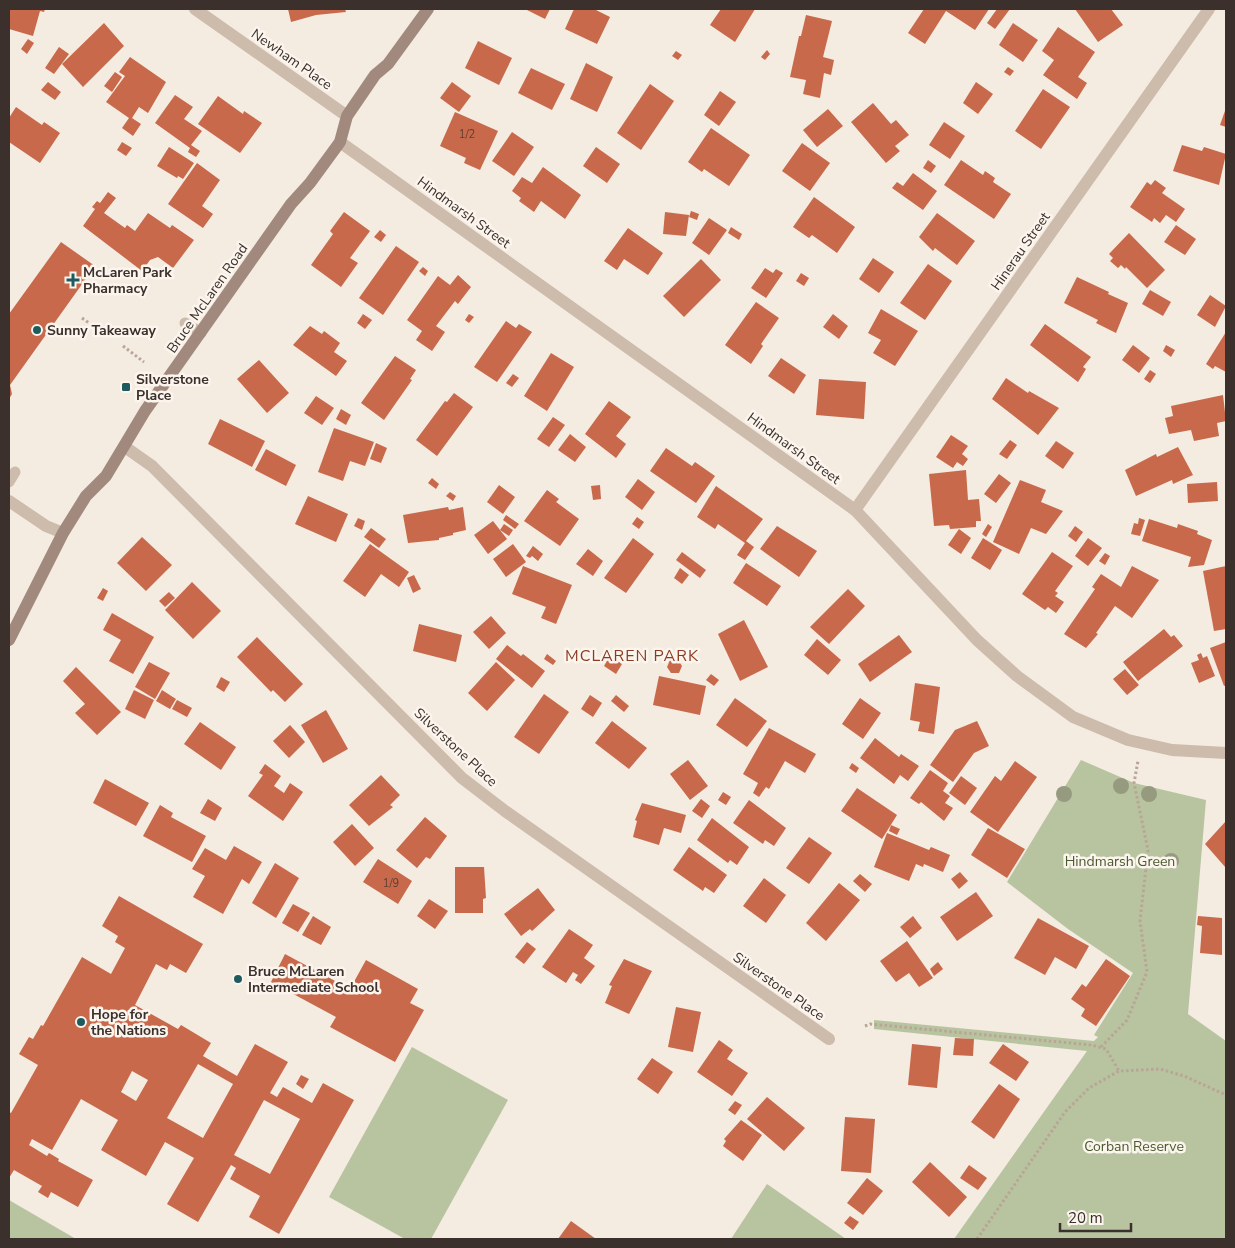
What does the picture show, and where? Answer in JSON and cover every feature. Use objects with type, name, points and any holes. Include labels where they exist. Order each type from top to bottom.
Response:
[{"type":"main road","name":"Bruce McLaren Road","points":[[9,640],[63,534],[86,496],[106,476],[145,411],[291,204],[310,183],[340,142],[346,116],[428,9]]},
{"type":"street","name":"Newham Place","points":[[195,9],[346,116]]},
{"type":"street","name":"Hinerau Street","points":[[855,510],[1209,9]]},
{"type":"street","name":"Hindmarsh Street","points":[[340,142],[855,510],[978,640],[1017,676],[1073,717],[1128,740],[1172,750],[1226,753]]},
{"type":"street","name":"Silverstone Place","points":[[125,447],[152,466],[462,778],[505,811],[829,1039]]},
{"type":"street","points":[[9,500],[46,526],[63,534]]},
{"type":"lane","points":[[185,323],[201,333]]},
{"type":"path","points":[[82,318],[99,330]]},
{"type":"path","points":[[123,346],[144,362]]},
{"type":"path","points":[[1101,1047],[1127,1020],[1147,972],[1148,964],[1141,935],[1140,912],[1147,874],[1148,850],[1134,783],[1138,760]]},
{"type":"path","points":[[865,1026],[870,1024],[1101,1047],[1106,1049],[1119,1071]]},
{"type":"path","points":[[977,1239],[1065,1112],[1089,1088],[1119,1071],[1160,1069],[1184,1076],[1226,1095]]},
{"type":"green space","name":"Corban Reserve","points":[[1081,760],[1134,783],[1206,800],[1188,1014],[1226,1041],[1226,1239],[954,1239],[1087,1051],[874,1029],[874,1020],[1094,1041],[1098,1037],[1094,1035],[1133,973],[1068,929],[1007,882]]},
{"type":"green space","points":[[412,1047],[508,1100],[431,1239],[405,1239],[329,1197]]},
{"type":"green space","points":[[767,1184],[846,1239],[731,1239]]},
{"type":"green space","points":[[9,1200],[76,1239],[9,1239]]},
{"type":"building","points":[[9,9],[45,9],[44,12],[40,11],[33,36],[9,29]]},
{"type":"building","points":[[288,9],[345,9],[346,12],[316,15],[291,22]]},
{"type":"building","points":[[525,9],[550,9],[545,19]]},
{"type":"building","points":[[574,9],[594,9],[610,17],[597,44],[565,29]]},
{"type":"building","points":[[721,9],[755,9],[735,42],[710,25]]},
{"type":"building","points":[[924,9],[989,9],[975,30],[946,11],[925,44],[908,33]]},
{"type":"building","points":[[997,9],[1010,9],[995,29],[987,23]]},
{"type":"building","points":[[1075,9],[1111,9],[1123,25],[1098,42]]},
{"type":"building","points":[[806,15],[832,21],[823,57],[834,60],[831,75],[824,73],[820,98],[803,94],[806,80],[790,77],[799,36],[801,36]]},
{"type":"building","points":[[104,23],[124,46],[83,87],[62,64]]},
{"type":"building","points":[[1013,23],[1038,40],[1023,62],[999,45]]},
{"type":"building","points":[[1058,27],[1095,52],[1078,77],[1087,83],[1077,99],[1043,75],[1054,60],[1042,51]]},
{"type":"building","points":[[28,39],[34,43],[27,54],[21,49]]},
{"type":"building","points":[[478,41],[512,58],[499,85],[465,68]]},
{"type":"building","points":[[59,47],[69,54],[54,74],[45,68]]},
{"type":"building","points":[[767,50],[770,54],[765,60],[761,57]]},
{"type":"building","points":[[676,51],[682,55],[678,60],[672,56]]},
{"type":"building","points":[[130,57],[166,82],[148,113],[139,107],[132,118],[141,124],[133,136],[122,128],[129,118],[106,102],[125,76],[119,72]]},
{"type":"building","points":[[586,63],[613,77],[597,112],[570,99]]},
{"type":"building","points":[[1008,67],[1014,71],[1010,76],[1004,72]]},
{"type":"building","points":[[531,68],[565,84],[552,110],[518,93]]},
{"type":"building","points":[[115,72],[122,77],[112,92],[104,86]]},
{"type":"building","points":[[48,82],[61,92],[55,100],[41,90]]},
{"type":"building","points":[[452,82],[471,96],[459,112],[440,98]]},
{"type":"building","points":[[976,82],[993,94],[978,114],[963,103]]},
{"type":"building","points":[[650,84],[674,101],[641,150],[617,133]]},
{"type":"building","points":[[1043,89],[1070,107],[1041,149],[1015,131]]},
{"type":"building","points":[[720,91],[736,102],[719,126],[704,115]]},
{"type":"building","points":[[175,95],[193,107],[184,119],[202,131],[191,145],[200,151],[196,157],[188,152],[190,148],[155,123]]},
{"type":"building","points":[[218,96],[243,114],[244,111],[262,123],[240,153],[198,124]]},
{"type":"building","points":[[873,103],[891,124],[896,120],[909,135],[895,146],[900,151],[886,163],[851,122]]},
{"type":"building","points":[[16,107],[42,125],[44,122],[60,133],[40,163],[9,142],[9,118]]},
{"type":"building","points":[[1226,108],[1226,127],[1220,125]]},
{"type":"building","points":[[828,109],[843,126],[817,147],[803,130]]},
{"type":"building","points":[[455,112],[498,131],[480,170],[464,163],[466,158],[440,146]]},
{"type":"building","points":[[944,122],[965,136],[950,159],[929,145]]},
{"type":"building","points":[[711,128],[750,155],[729,186],[704,169],[702,172],[688,162]]},
{"type":"building","points":[[512,132],[534,147],[514,176],[492,161]]},
{"type":"building","points":[[122,142],[132,148],[126,156],[117,150]]},
{"type":"building","points":[[802,143],[830,163],[810,191],[782,171]]},
{"type":"building","points":[[1182,145],[1202,151],[1204,147],[1226,154],[1219,185],[1173,171]]},
{"type":"building","points":[[169,147],[194,163],[183,179],[178,176],[177,178],[157,166]]},
{"type":"building","points":[[596,147],[620,164],[607,183],[583,166]]},
{"type":"building","points":[[928,160],[936,166],[931,173],[923,168]]},
{"type":"building","points":[[961,160],[983,175],[985,171],[995,178],[993,182],[1011,194],[994,219],[944,185]]},
{"type":"building","points":[[197,163],[220,180],[202,206],[213,214],[203,228],[168,204]]},
{"type":"building","points":[[543,167],[581,195],[565,219],[541,201],[534,212],[519,201],[521,198],[512,191],[522,177],[532,183]]},
{"type":"building","points":[[913,173],[937,191],[923,210],[892,188],[897,182],[903,186]]},
{"type":"building","points":[[1155,180],[1166,188],[1162,193],[1185,209],[1176,222],[1166,215],[1160,223],[1154,218],[1152,222],[1130,207],[1147,182],[1151,185]]},
{"type":"building","points":[[108,192],[116,198],[104,213],[125,228],[127,225],[135,231],[148,213],[170,228],[172,225],[194,240],[173,268],[158,257],[150,260],[142,271],[83,226],[95,209],[92,207],[97,201],[100,203]]},
{"type":"building","points":[[814,197],[855,227],[837,253],[812,235],[809,238],[793,227]]},
{"type":"building","points":[[691,211],[699,214],[697,220],[689,217]]},
{"type":"building","points":[[344,212],[370,231],[350,258],[358,263],[341,287],[311,265],[333,234],[330,231]]},
{"type":"building","points":[[665,212],[689,215],[686,236],[663,234]]},
{"type":"building","points":[[937,213],[975,241],[957,265],[935,248],[933,251],[919,237]]},
{"type":"building","points":[[709,218],[727,230],[709,255],[692,243]]},
{"type":"building","points":[[1176,225],[1196,239],[1185,255],[1164,242]]},
{"type":"building","points":[[731,227],[742,234],[739,240],[728,233]]},
{"type":"building","points":[[628,228],[663,253],[648,275],[624,259],[617,270],[604,261]]},
{"type":"building","points":[[380,230],[386,235],[381,242],[374,237]]},
{"type":"building","points":[[1129,233],[1165,270],[1147,288],[1126,267],[1125,269],[1121,265],[1118,268],[1110,261],[1113,258],[1109,254]]},
{"type":"building","points":[[61,242],[95,266],[10,385],[12,394],[9,399],[9,314]]},
{"type":"building","points":[[396,246],[419,262],[383,315],[359,298]]},
{"type":"building","points":[[873,258],[894,272],[879,293],[859,279]]},
{"type":"building","points":[[701,259],[721,280],[684,317],[663,296]]},
{"type":"building","points":[[928,264],[952,281],[925,320],[900,303]]},
{"type":"building","points":[[423,267],[428,271],[425,276],[419,271]]},
{"type":"building","points":[[765,268],[773,273],[776,269],[783,273],[766,298],[751,288]]},
{"type":"building","points":[[801,273],[809,278],[804,286],[796,281]]},
{"type":"building","points":[[458,275],[471,287],[458,304],[455,301],[436,326],[445,332],[432,351],[416,340],[422,331],[407,320],[438,276],[450,285]]},
{"type":"building","points":[[1077,277],[1128,303],[1116,333],[1096,323],[1098,320],[1064,303]]},
{"type":"building","points":[[1150,290],[1171,302],[1163,316],[1142,304]]},
{"type":"building","points":[[1210,295],[1226,306],[1215,327],[1197,315]]},
{"type":"building","points":[[756,302],[779,318],[761,344],[763,346],[751,364],[725,345]]},
{"type":"building","points":[[881,309],[918,331],[895,366],[873,353],[881,340],[868,333]]},
{"type":"building","points":[[363,314],[372,320],[365,329],[357,323]]},
{"type":"building","points":[[469,314],[474,317],[469,323],[465,320]]},
{"type":"building","points":[[833,314],[848,326],[839,339],[823,327]]},
{"type":"building","points":[[506,321],[516,328],[519,324],[532,332],[497,382],[474,367]]},
{"type":"building","points":[[1045,324],[1091,357],[1083,367],[1086,369],[1078,382],[1030,345]]},
{"type":"building","points":[[310,326],[322,334],[324,331],[340,343],[334,352],[347,361],[336,376],[293,345]]},
{"type":"building","points":[[1226,332],[1226,372],[1215,366],[1213,369],[1206,364]]},
{"type":"building","points":[[1133,345],[1150,358],[1139,373],[1122,360]]},
{"type":"building","points":[[1166,345],[1175,350],[1171,357],[1163,351]]},
{"type":"building","points":[[551,353],[574,367],[547,411],[524,396]]},
{"type":"building","points":[[395,356],[416,370],[410,379],[412,380],[384,420],[361,403]]},
{"type":"building","points":[[781,358],[806,375],[794,394],[768,376]]},
{"type":"building","points":[[259,360],[289,393],[267,413],[237,379]]},
{"type":"building","points":[[1150,370],[1156,374],[1150,383],[1144,379]]},
{"type":"building","points":[[513,374],[519,378],[512,387],[506,383]]},
{"type":"building","points":[[1006,378],[1028,393],[1029,391],[1059,408],[1038,435],[992,399]]},
{"type":"building","points":[[819,379],[866,382],[864,419],[816,415]]},
{"type":"building","points":[[454,393],[473,407],[437,456],[416,440],[445,401],[447,402]]},
{"type":"building","points":[[1223,395],[1226,421],[1217,423],[1219,436],[1194,441],[1191,430],[1169,434],[1165,418],[1173,416],[1171,406]]},
{"type":"building","points":[[316,396],[334,408],[322,425],[304,413]]},
{"type":"building","points":[[609,401],[631,417],[616,436],[626,444],[616,458],[585,434]]},
{"type":"building","points":[[341,409],[351,415],[346,425],[336,419]]},
{"type":"building","points":[[553,417],[565,425],[549,447],[537,439]]},
{"type":"building","points":[[220,419],[265,441],[252,467],[208,444]]},
{"type":"building","points":[[334,428],[374,442],[365,466],[350,461],[343,481],[318,472]]},
{"type":"building","points":[[570,434],[586,447],[575,462],[558,450]]},
{"type":"building","points":[[951,435],[968,446],[962,454],[968,459],[963,466],[957,462],[953,468],[936,457]]},
{"type":"building","points":[[1010,440],[1017,445],[1007,459],[999,454]]},
{"type":"building","points":[[1056,441],[1074,453],[1063,469],[1045,456]]},
{"type":"building","points":[[376,443],[387,448],[381,463],[370,459]]},
{"type":"building","points":[[1178,447],[1193,475],[1173,484],[1172,480],[1136,496],[1125,470],[1156,454],[1157,457]]},
{"type":"building","points":[[666,448],[692,466],[695,462],[715,476],[696,503],[650,471]]},
{"type":"building","points":[[266,449],[296,465],[286,486],[255,470]]},
{"type":"building","points":[[966,470],[968,500],[979,499],[981,521],[976,521],[976,527],[950,529],[949,525],[934,526],[929,474]]},
{"type":"building","points":[[999,474],[1011,483],[996,503],[984,494]]},
{"type":"building","points":[[432,478],[439,484],[436,489],[428,483]]},
{"type":"building","points":[[638,479],[655,492],[642,510],[625,497]]},
{"type":"building","points":[[1020,480],[1046,490],[1041,502],[1063,511],[1046,534],[1031,528],[1019,554],[993,542]]},
{"type":"building","points":[[1217,482],[1218,501],[1188,503],[1187,484]]},
{"type":"building","points":[[499,485],[515,497],[503,514],[487,502]]},
{"type":"building","points":[[600,485],[601,499],[593,500],[591,486]]},
{"type":"building","points":[[716,486],[763,519],[746,541],[754,547],[745,560],[737,555],[745,543],[718,524],[715,529],[697,517]]},
{"type":"building","points":[[547,490],[559,499],[556,502],[579,519],[560,546],[524,521]]},
{"type":"building","points":[[450,492],[456,496],[453,501],[446,496]]},
{"type":"building","points":[[308,496],[348,514],[336,542],[295,524]]},
{"type":"building","points":[[448,507],[449,510],[463,507],[466,530],[439,538],[439,540],[408,543],[403,515]]},
{"type":"building","points":[[506,515],[519,524],[515,529],[503,520]]},
{"type":"building","points":[[637,517],[644,522],[639,529],[632,524]]},
{"type":"building","points":[[358,518],[365,521],[362,530],[354,526]]},
{"type":"building","points":[[1139,518],[1145,520],[1140,536],[1131,534],[1134,523],[1138,524]]},
{"type":"building","points":[[1149,519],[1177,528],[1178,524],[1198,531],[1197,534],[1212,540],[1204,565],[1188,567],[1191,557],[1142,541]]},
{"type":"building","points":[[493,521],[507,539],[488,554],[474,535]]},
{"type":"building","points":[[504,524],[513,530],[509,536],[500,530]]},
{"type":"building","points":[[988,524],[992,527],[986,537],[982,534]]},
{"type":"building","points":[[777,526],[817,551],[799,577],[760,549]]},
{"type":"building","points":[[1075,526],[1083,532],[1076,542],[1068,536]]},
{"type":"building","points":[[371,528],[386,539],[379,548],[364,537]]},
{"type":"building","points":[[959,529],[971,538],[961,554],[948,545]]},
{"type":"building","points":[[142,537],[172,565],[146,591],[117,563]]},
{"type":"building","points":[[633,538],[654,554],[626,593],[604,578]]},
{"type":"building","points":[[983,538],[1002,550],[990,570],[971,558]]},
{"type":"building","points":[[1088,538],[1102,548],[1088,566],[1075,556]]},
{"type":"building","points":[[370,544],[409,572],[399,587],[381,574],[365,597],[343,581]]},
{"type":"building","points":[[513,544],[526,562],[506,577],[493,559]]},
{"type":"building","points":[[533,546],[543,554],[538,561],[532,556],[530,558],[526,556]]},
{"type":"building","points":[[588,549],[603,561],[593,576],[576,564]]},
{"type":"building","points":[[682,552],[706,570],[700,578],[676,560]]},
{"type":"building","points":[[1052,552],[1073,566],[1055,591],[1058,593],[1055,596],[1064,602],[1056,613],[1048,607],[1045,610],[1022,594]]},
{"type":"building","points":[[1105,553],[1110,556],[1105,565],[1099,561]]},
{"type":"building","points":[[746,563],[781,586],[767,606],[733,583]]},
{"type":"building","points":[[523,566],[572,585],[556,624],[541,618],[546,607],[512,594]]},
{"type":"building","points":[[1132,566],[1159,580],[1132,618],[1115,606],[1096,633],[1098,634],[1086,648],[1064,634],[1095,589],[1092,587],[1101,574],[1121,587]]},
{"type":"building","points":[[1226,566],[1226,629],[1214,631],[1203,571]]},
{"type":"building","points":[[680,568],[689,575],[682,584],[674,578]]},
{"type":"building","points":[[414,575],[421,589],[413,593],[407,578]]},
{"type":"building","points":[[192,582],[221,611],[193,639],[165,610]]},
{"type":"building","points":[[103,588],[108,591],[103,601],[97,598]]},
{"type":"building","points":[[848,589],[865,606],[829,644],[810,627]]},
{"type":"building","points":[[169,592],[175,598],[165,607],[159,601]]},
{"type":"building","points":[[112,613],[154,637],[133,674],[109,661],[121,640],[103,630]]},
{"type":"building","points":[[491,616],[506,633],[489,649],[473,632]]},
{"type":"building","points":[[744,620],[768,667],[740,681],[718,634]]},
{"type":"building","points":[[419,624],[462,635],[456,662],[413,651]]},
{"type":"building","points":[[1164,629],[1171,637],[1174,635],[1183,646],[1138,681],[1123,662]]},
{"type":"building","points":[[899,635],[912,652],[870,682],[858,664]]},
{"type":"building","points":[[257,637],[303,684],[285,702],[273,690],[271,692],[237,657]]},
{"type":"building","points":[[817,639],[841,660],[828,675],[804,655]]},
{"type":"building","points":[[1226,642],[1226,685],[1224,686],[1210,648]]},
{"type":"building","points":[[507,645],[521,656],[523,654],[545,671],[532,688],[496,659]]},
{"type":"building","points":[[1201,653],[1203,658],[1207,656],[1215,676],[1199,683],[1191,663],[1199,660],[1197,655]]},
{"type":"building","points":[[547,654],[556,661],[553,665],[544,659]]},
{"type":"building","points":[[610,656],[622,664],[616,674],[604,666]]},
{"type":"building","points":[[670,660],[678,660],[682,666],[679,673],[671,673],[667,667]]},
{"type":"building","points":[[149,662],[170,673],[155,699],[135,687]]},
{"type":"building","points":[[496,662],[515,680],[487,711],[468,693]]},
{"type":"building","points":[[76,667],[121,712],[97,735],[75,713],[85,704],[63,681]]},
{"type":"building","points":[[1125,669],[1139,685],[1127,695],[1113,679]]},
{"type":"building","points":[[711,674],[719,680],[714,686],[706,680]]},
{"type":"building","points":[[659,676],[706,686],[700,715],[653,705]]},
{"type":"building","points":[[221,677],[230,682],[224,692],[216,687]]},
{"type":"building","points":[[915,683],[940,687],[934,734],[918,731],[920,722],[910,720]]},
{"type":"building","points":[[134,690],[154,700],[145,719],[125,709]]},
{"type":"building","points":[[162,690],[176,699],[170,709],[156,701]]},
{"type":"building","points":[[544,694],[569,712],[539,754],[514,737]]},
{"type":"building","points":[[590,695],[602,703],[593,717],[581,709]]},
{"type":"building","points":[[616,695],[629,706],[624,712],[611,701]]},
{"type":"building","points":[[735,698],[767,721],[747,747],[716,725]]},
{"type":"building","points":[[860,698],[881,713],[863,739],[842,724]]},
{"type":"building","points":[[177,700],[192,708],[187,717],[172,709]]},
{"type":"building","points":[[326,710],[348,749],[323,763],[301,725]]},
{"type":"building","points":[[612,721],[647,748],[629,769],[595,743]]},
{"type":"building","points":[[977,721],[989,746],[974,753],[953,782],[930,765],[955,730]]},
{"type":"building","points":[[200,722],[236,747],[221,770],[184,744]]},
{"type":"building","points":[[290,725],[305,742],[289,758],[273,741]]},
{"type":"building","points":[[769,728],[816,754],[805,773],[785,761],[769,789],[766,787],[759,797],[753,793],[758,783],[743,774]]},
{"type":"building","points":[[875,738],[899,757],[901,754],[919,766],[908,781],[900,775],[894,784],[860,758]]},
{"type":"building","points":[[688,760],[708,786],[690,800],[670,774]]},
{"type":"building","points":[[1015,761],[1037,777],[998,832],[970,812],[995,776],[1001,781]]},
{"type":"building","points":[[852,763],[859,768],[856,773],[849,768]]},
{"type":"building","points":[[265,764],[281,776],[274,786],[284,793],[290,783],[303,792],[283,821],[248,796],[263,775],[259,773]]},
{"type":"building","points":[[930,770],[948,783],[943,791],[950,796],[945,803],[953,808],[944,821],[921,802],[919,804],[910,798]]},
{"type":"building","points":[[381,775],[400,795],[390,805],[393,807],[369,826],[349,805]]},
{"type":"building","points":[[961,776],[977,788],[965,805],[949,793]]},
{"type":"building","points":[[105,779],[149,803],[136,826],[93,803]]},
{"type":"building","points":[[857,788],[897,815],[882,839],[841,811]]},
{"type":"building","points":[[723,792],[731,797],[726,805],[718,800]]},
{"type":"building","points":[[208,799],[222,808],[215,821],[200,813]]},
{"type":"building","points":[[701,799],[710,806],[702,818],[692,811]]},
{"type":"building","points":[[749,800],[786,828],[774,846],[765,840],[763,844],[733,823]]},
{"type":"building","points":[[642,803],[686,815],[681,833],[664,828],[659,845],[633,837],[637,821],[635,820]]},
{"type":"building","points":[[160,805],[173,813],[171,817],[206,836],[192,862],[143,836]]},
{"type":"building","points":[[425,817],[447,836],[430,859],[426,857],[417,868],[396,850]]},
{"type":"building","points":[[712,818],[749,847],[737,865],[730,860],[728,863],[697,840]]},
{"type":"building","points":[[1226,821],[1226,868],[1205,844]]},
{"type":"building","points":[[352,824],[374,848],[355,866],[333,842]]},
{"type":"building","points":[[891,825],[900,829],[897,835],[889,831]]},
{"type":"building","points":[[988,828],[1025,849],[1007,878],[971,855]]},
{"type":"building","points":[[887,833],[929,850],[931,847],[950,855],[943,872],[924,864],[923,867],[916,864],[909,881],[874,867]]},
{"type":"building","points":[[809,837],[832,853],[809,884],[786,868]]},
{"type":"building","points":[[234,846],[262,862],[249,884],[242,879],[223,914],[193,897],[205,876],[192,869],[205,848],[226,860]]},
{"type":"building","points":[[689,847],[727,875],[714,893],[705,887],[703,891],[673,870]]},
{"type":"building","points":[[378,859],[412,881],[398,904],[363,882]]},
{"type":"building","points":[[275,863],[299,878],[276,918],[252,903]]},
{"type":"building","points":[[455,867],[484,867],[486,898],[483,899],[483,913],[455,913]]},
{"type":"building","points":[[960,872],[968,881],[959,889],[951,879]]},
{"type":"building","points":[[860,874],[872,884],[865,892],[853,881]]},
{"type":"building","points":[[764,878],[786,895],[766,923],[743,906]]},
{"type":"building","points":[[839,883],[860,900],[826,941],[806,923]]},
{"type":"building","points":[[538,888],[555,910],[532,931],[530,929],[521,936],[504,914]]},
{"type":"building","points":[[976,892],[993,916],[957,941],[940,917]]},
{"type":"building","points":[[119,896],[203,944],[186,973],[170,964],[167,970],[156,964],[135,1005],[178,1029],[181,1025],[211,1043],[203,1056],[237,1076],[255,1044],[288,1062],[270,1093],[277,1097],[283,1087],[312,1103],[323,1083],[354,1100],[279,1234],[249,1217],[260,1196],[230,1179],[236,1168],[231,1165],[198,1222],[167,1204],[194,1158],[165,1142],[146,1176],[101,1150],[118,1120],[81,1099],[52,1150],[32,1139],[29,1145],[47,1156],[49,1153],[59,1159],[58,1161],[93,1180],[78,1207],[51,1192],[48,1198],[38,1192],[42,1186],[14,1170],[9,1178],[9,1112],[11,1113],[38,1065],[19,1054],[29,1037],[33,1039],[41,1025],[43,1026],[82,957],[111,974],[125,948],[115,942],[118,936],[102,926]],"holes":[[[198,1064],[233,1084],[203,1138],[167,1118]],[[132,1071],[148,1080],[136,1101],[121,1092]],[[264,1100],[300,1119],[270,1174],[234,1155]]]},
{"type":"building","points":[[429,899],[448,911],[435,929],[417,916]]},
{"type":"building","points":[[293,904],[310,913],[298,932],[282,923]]},
{"type":"building","points":[[313,916],[331,927],[321,945],[302,935]]},
{"type":"building","points":[[913,916],[922,928],[910,938],[900,927]]},
{"type":"building","points":[[1198,916],[1222,918],[1222,955],[1200,953],[1202,926],[1197,925]]},
{"type":"building","points":[[1038,918],[1089,946],[1076,969],[1055,957],[1045,975],[1014,958]]},
{"type":"building","points":[[569,929],[593,945],[584,958],[595,966],[581,984],[575,980],[578,975],[573,972],[566,983],[542,967]]},
{"type":"building","points":[[907,941],[933,978],[919,987],[909,973],[896,982],[880,961]]},
{"type":"building","points":[[527,942],[536,949],[524,964],[515,957]]},
{"type":"building","points":[[285,954],[350,989],[366,960],[418,989],[410,1003],[424,1010],[395,1062],[330,1027],[336,1017],[271,982]]},
{"type":"building","points":[[624,959],[652,971],[629,1014],[605,1003],[612,986],[609,985]]},
{"type":"building","points":[[1106,959],[1130,976],[1096,1026],[1081,1016],[1085,1009],[1071,999],[1082,984],[1086,987]]},
{"type":"building","points":[[938,962],[943,969],[934,976],[930,969]]},
{"type":"building","points":[[676,1007],[701,1012],[693,1052],[668,1047]]},
{"type":"building","points":[[955,1038],[974,1039],[973,1056],[953,1055]]},
{"type":"building","points":[[719,1040],[733,1050],[727,1059],[748,1073],[732,1096],[697,1072]]},
{"type":"building","points":[[912,1044],[941,1047],[937,1088],[908,1085]]},
{"type":"building","points":[[1003,1044],[1029,1062],[1016,1081],[989,1063]]},
{"type":"building","points":[[652,1058],[673,1072],[658,1094],[637,1079]]},
{"type":"building","points":[[301,1075],[309,1079],[303,1089],[296,1084]]},
{"type":"building","points":[[999,1084],[1020,1099],[994,1139],[971,1122]]},
{"type":"building","points":[[767,1097],[805,1128],[784,1151],[747,1119]]},
{"type":"building","points":[[735,1101],[742,1105],[735,1115],[728,1110]]},
{"type":"building","points":[[845,1117],[875,1119],[871,1173],[841,1171]]},
{"type":"building","points":[[741,1120],[762,1135],[743,1161],[723,1146],[726,1141],[724,1139]]},
{"type":"building","points":[[930,1162],[967,1197],[949,1217],[912,1182]]},
{"type":"building","points":[[969,1165],[987,1178],[978,1190],[960,1178]]},
{"type":"building","points":[[867,1178],[883,1191],[863,1215],[847,1203]]},
{"type":"building","points":[[850,1216],[859,1222],[853,1230],[844,1223]]},
{"type":"building","points":[[571,1221],[596,1239],[558,1239]]},
{"type":"place","name":"McLaren Park Pharmacy","points":[[73,280]]},
{"type":"place","name":"Sunny Takeaway","points":[[37,330]]},
{"type":"place","name":"Silverstone Place","points":[[126,387]]},
{"type":"place","name":"Bruce McLaren Intermediate School","points":[[238,979]]},
{"type":"place","name":"Hope for the Nations","points":[[81,1022]]},
{"type":"district","name":"MCLAREN PARK","points":[[632,655]]},
{"type":"park label","name":"Hindmarsh Green","points":[[1120,861]]}]
